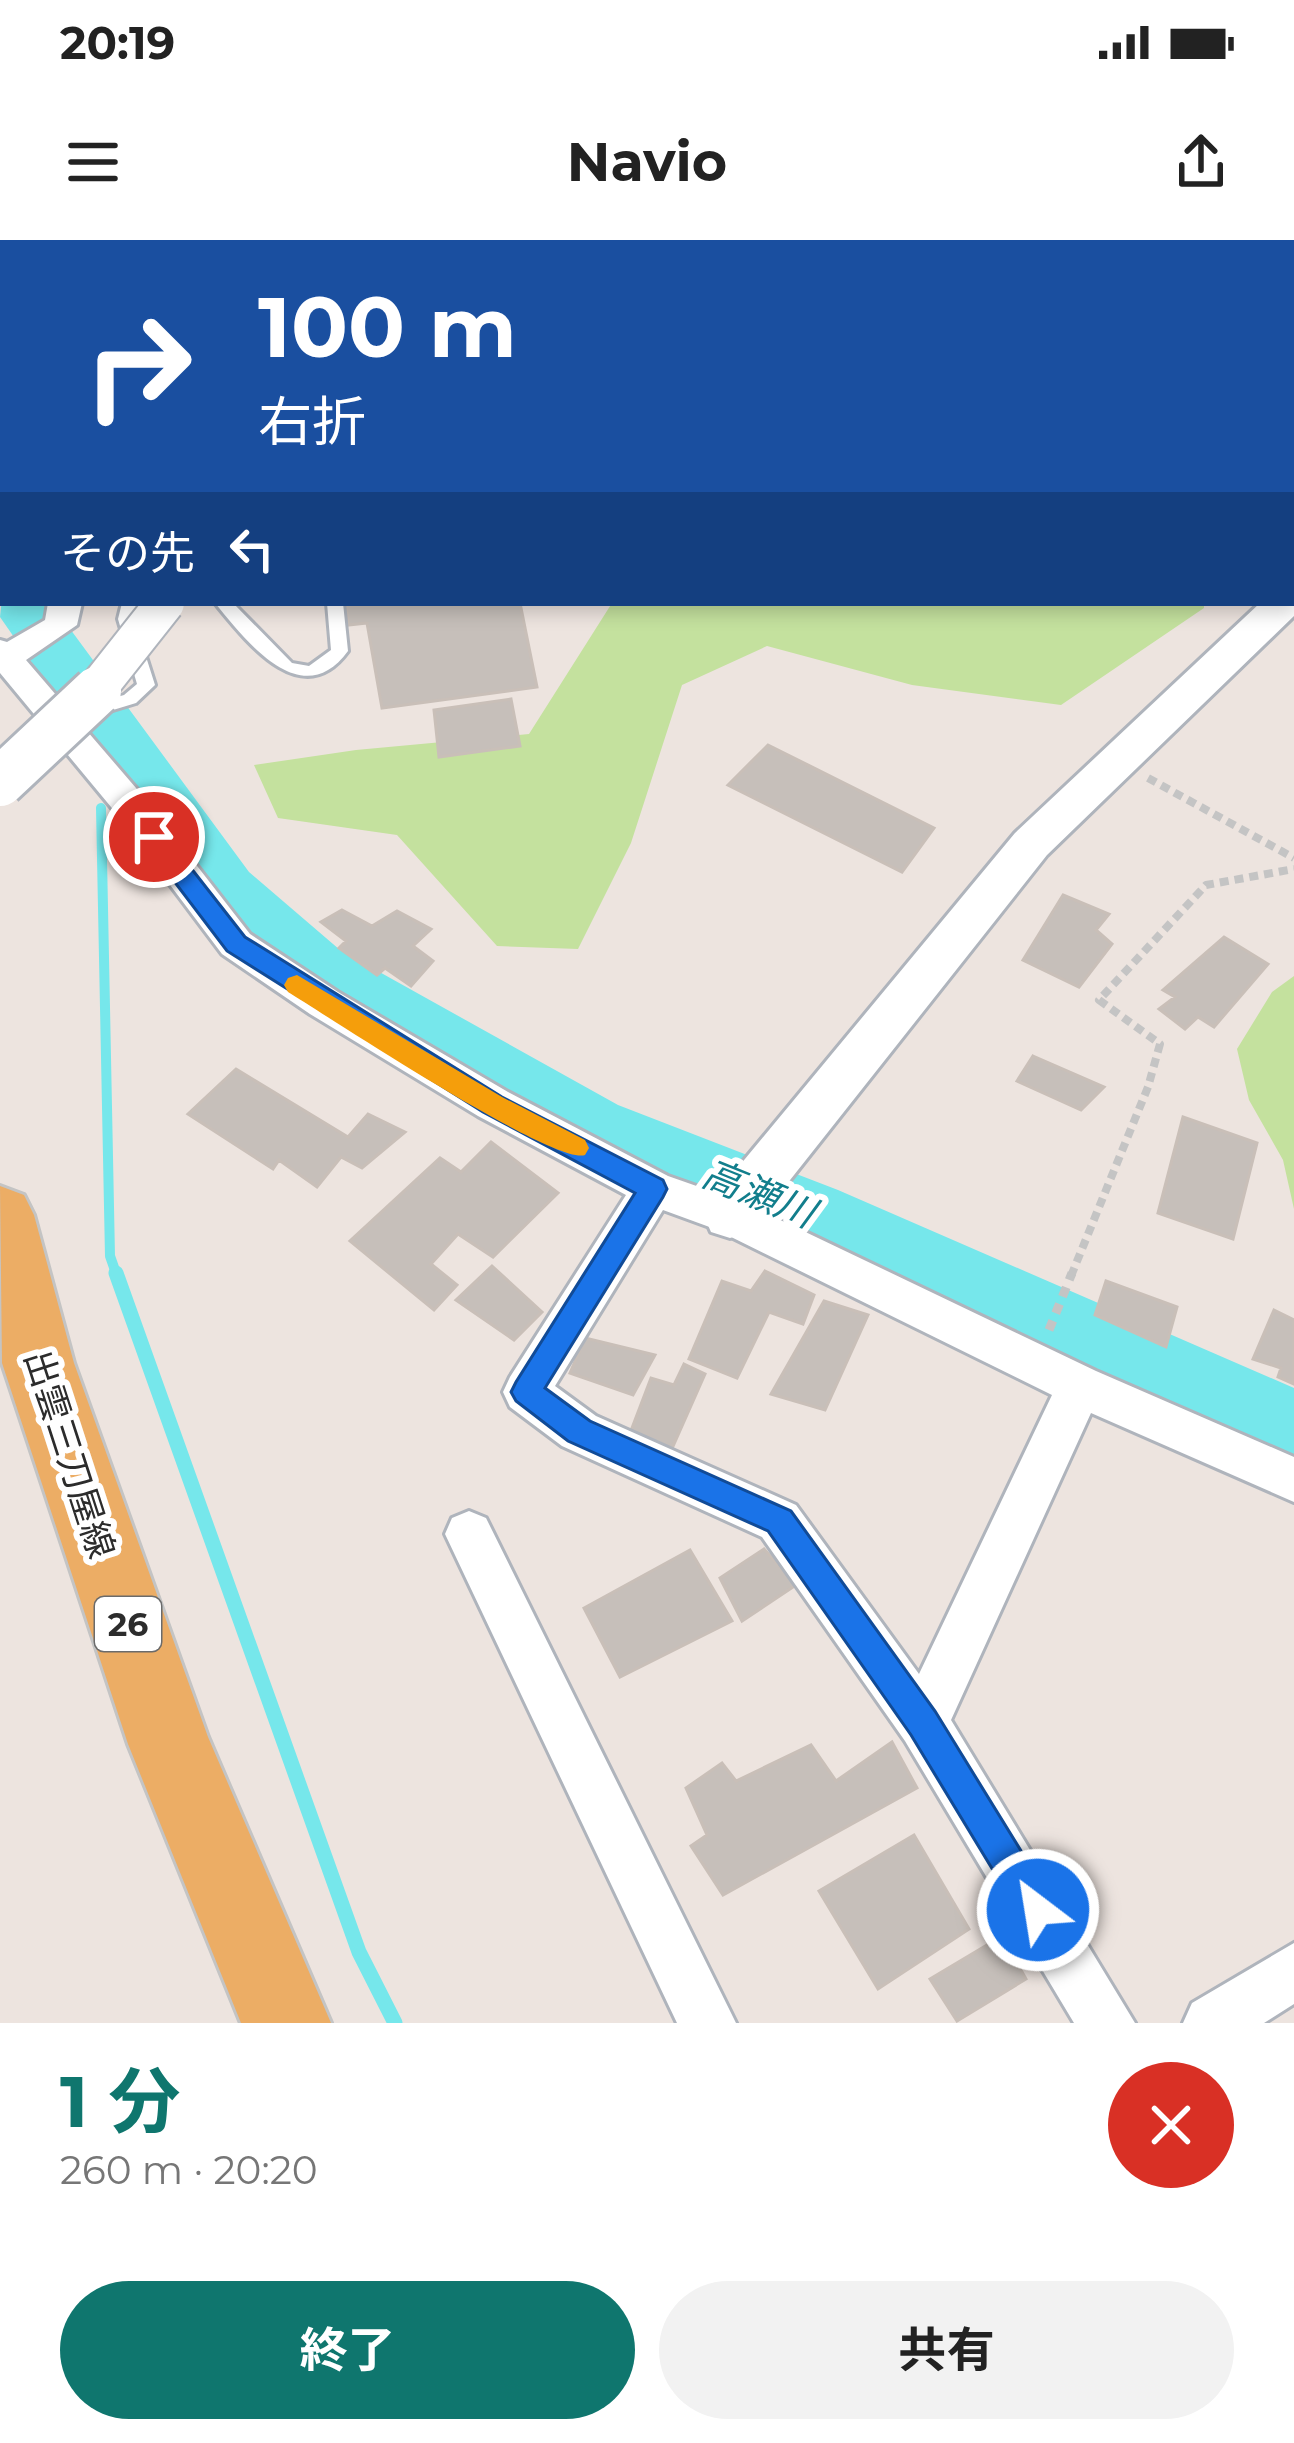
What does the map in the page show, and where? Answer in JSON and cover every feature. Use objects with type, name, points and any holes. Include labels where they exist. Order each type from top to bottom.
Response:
[{"type":"main road","name":"出雲三刀屋線","points":[[0,1215],[38,1363],[169,1744],[286,2023]]},
{"type":"street","points":[[0,782],[102,686],[163,606]]},
{"type":"street","points":[[745,1197],[1030,844],[1281,606]]},
{"type":"street","points":[[63,614],[9,653],[71,717],[129,804],[236,944],[493,1104],[653,1189],[745,1197],[1080,1386],[1294,1480]]},
{"type":"street","points":[[653,1189],[526,1392],[579,1431],[779,1521],[923,1723],[1106,2023]]},
{"type":"street","points":[[923,1723],[1080,1386]]},
{"type":"street","points":[[469,1534],[707,2023]]},
{"type":"street","points":[[1212,2023],[1294,1971]]},
{"type":"lane","points":[[71,717],[130,700],[146,686],[126,619],[129,606]]},
{"type":"lane","points":[[226,606],[286,667],[299,672],[318,670],[340,651],[335,606]]},
{"type":"path","points":[[1117,760],[1294,858]]},
{"type":"path","points":[[1055,1312],[1148,1087],[1160,1044],[1099,1000],[1206,885],[1294,869]]},
{"type":"green space","points":[[610,606],[1204,606],[1061,705],[912,685],[767,646],[682,685],[631,843],[578,949],[497,946],[397,835],[278,818],[254,765],[529,734]]},
{"type":"green space","points":[[1294,976],[1294,1209],[1283,1160],[1249,1100],[1237,1049],[1272,992]]},
{"type":"building","points":[[346,606],[521,606],[537,687],[382,708],[367,623],[348,625]]},
{"type":"building","points":[[511,699],[520,746],[439,757],[434,710]]},
{"type":"building","points":[[768,745],[934,828],[902,872],[728,785]]},
{"type":"building","points":[[1063,895],[1109,914],[1096,930],[1112,944],[1079,987],[1023,960]]},
{"type":"building","points":[[342,910],[372,926],[397,911],[431,929],[413,946],[433,961],[411,986],[385,968],[377,975],[339,948],[346,941],[321,922]]},
{"type":"building","points":[[1224,937],[1268,964],[1214,1027],[1198,1017],[1185,1029],[1159,1009],[1175,997],[1163,990]]},
{"type":"building","points":[[1033,1056],[1104,1087],[1081,1110],[1017,1081]]},
{"type":"building","points":[[236,1069],[348,1137],[368,1114],[405,1132],[362,1168],[341,1157],[317,1187],[279,1160],[273,1169],[188,1114]]},
{"type":"building","points":[[1183,1117],[1257,1143],[1233,1239],[1158,1213]]},
{"type":"building","points":[[491,1142],[558,1193],[493,1257],[458,1234],[431,1264],[457,1285],[434,1310],[350,1241],[440,1158],[461,1172]]},
{"type":"building","points":[[492,1266],[542,1312],[514,1340],[456,1300]]},
{"type":"building","points":[[765,1271],[814,1295],[803,1324],[769,1312],[737,1378],[689,1359],[722,1281],[751,1291]]},
{"type":"building","points":[[1106,1281],[1177,1307],[1166,1347],[1095,1315]]},
{"type":"building","points":[[824,1301],[868,1315],[825,1410],[771,1394]]},
{"type":"building","points":[[1274,1310],[1294,1320],[1294,1384],[1278,1377],[1281,1368],[1253,1359]]},
{"type":"building","points":[[585,1338],[655,1355],[633,1395],[570,1373]]},
{"type":"building","points":[[684,1364],[705,1374],[670,1453],[629,1436],[651,1378],[674,1385]]},
{"type":"building","points":[[764,1549],[796,1585],[742,1621],[720,1578]]},
{"type":"building","points":[[690,1550],[732,1621],[620,1677],[584,1608]]},
{"type":"building","points":[[892,1742],[917,1788],[723,1895],[691,1846],[707,1835],[686,1788],[722,1763],[736,1781],[811,1745],[836,1781]]},
{"type":"building","points":[[914,1835],[969,1929],[878,1989],[819,1891]]},
{"type":"building","points":[[1002,1936],[1026,1979],[957,2021],[930,1979]]},
{"type":"waterway","name":"高瀬川","points":[[22,606],[225,889],[315,969],[592,1126],[811,1213],[1294,1428]]},
{"type":"waterway","points":[[115,767],[122,741]]},
{"type":"waterway","points":[[101,808],[110,1256],[117,1276]]},
{"type":"waterway","points":[[116,1273],[359,1952],[395,2023]]},
{"type":"slow traffic","points":[[297,985],[575,1148]]},
{"type":"route","points":[[154,837],[236,944],[493,1104],[653,1189],[526,1392],[579,1431],[779,1521],[923,1723],[1038,1910]]}]
